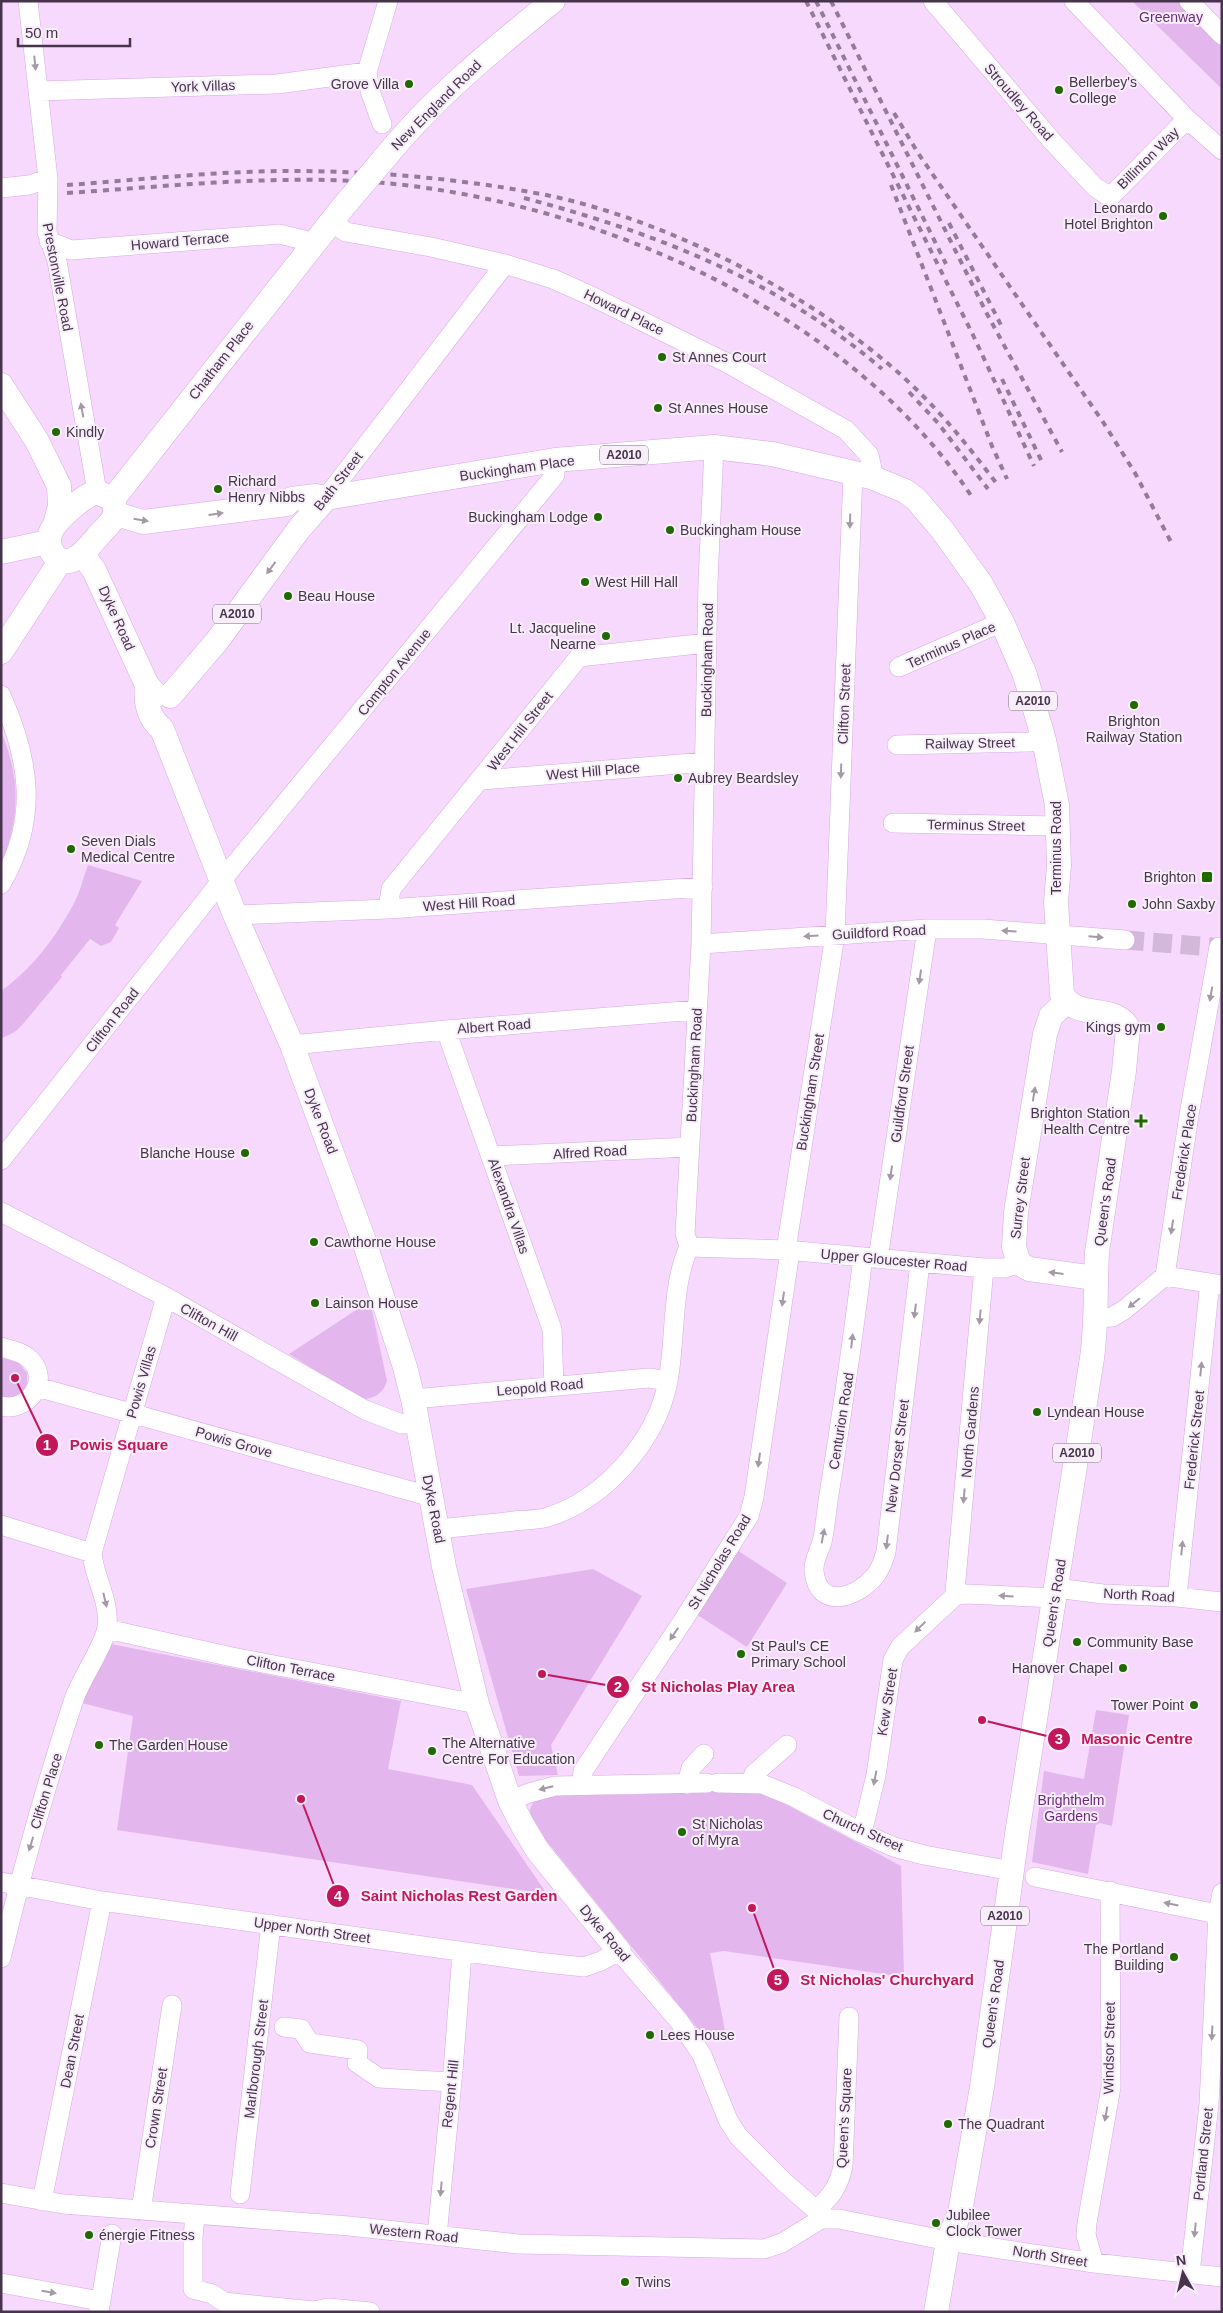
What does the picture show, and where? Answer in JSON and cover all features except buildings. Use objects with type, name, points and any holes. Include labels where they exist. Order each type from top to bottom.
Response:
[{"type":"main road","name":"New England Road","points":[[337,214],[436,100],[475,63],[553,1]]},
{"type":"main road","name":"Chatham Place","points":[[103,501],[337,214]]},
{"type":"main road","points":[[4,397],[37,442],[59,486],[62,545]]},
{"type":"main road","name":"Buckingham Place","points":[[103,501],[143,522],[159,521],[287,504],[292,499],[316,496],[326,498],[555,460],[714,447],[772,454],[862,475],[905,491],[916,500]]},
{"type":"main road","name":"A2010","points":[[59,486],[103,501]]},
{"type":"main road","name":"Bath Street","points":[[170,696],[217,641],[300,529],[326,498]]},
{"type":"main road","name":"Terminus Road","points":[[916,500],[958,551],[981,584],[1002,622],[1025,676],[1053,776],[1058,826],[1057,934]]},
{"type":"main road","points":[[1,652],[62,545],[103,501]]},
{"type":"main road","points":[[1,552],[62,545],[103,501]]},
{"type":"main road","points":[[287,504],[298,515],[300,529]]},
{"type":"main road","name":"Dyke Road","points":[[62,545],[94,570],[147,684],[145,699],[153,722],[162,729],[235,916],[292,1045],[363,1238],[405,1367],[413,1399],[444,1567],[476,1704],[510,1801],[538,1851],[619,1951]]},
{"type":"main road","points":[[147,684],[155,695],[170,696],[162,729]]},
{"type":"main road","name":"A2010","points":[[1057,934],[1062,994],[1067,1001]]},
{"type":"main road","name":"Queen's Road","points":[[948,2241],[960,2212],[982,2087],[1012,1871],[1097,1318],[1095,1278],[1124,1071],[1128,1028],[1125,1022],[1116,1016],[1084,1011],[1067,1001]]},
{"type":"main road","name":"Surrey Street","points":[[1019,1263],[1014,1247],[1016,1212],[1045,1034],[1051,1016],[1067,1001]]},
{"type":"main road","points":[[1019,1263],[1022,1266],[1041,1271],[1095,1278]]},
{"type":"main road","name":"A2010","points":[[936,2312],[948,2241]]},
{"type":"street","name":"Prestonville Road","points":[[28,1],[48,180],[47,232],[57,261],[103,501]]},
{"type":"street","points":[[382,124],[370,91],[367,72],[388,1]]},
{"type":"street","name":"Stroudley Road","points":[[932,1],[1052,141],[1095,187],[1110,197]]},
{"type":"street","points":[[1074,1],[1187,119],[1222,150]]},
{"type":"street","points":[[1188,1],[1222,35]]},
{"type":"street","name":"York Villas","points":[[38,91],[277,84],[367,72]]},
{"type":"street","name":"Billinton Way","points":[[1110,197],[1187,119]]},
{"type":"street","points":[[1,188],[29,185],[48,180]]},
{"type":"street","name":"Howard Place","points":[[337,214],[346,232],[450,251],[505,264],[553,279],[729,364],[846,430],[864,449],[871,461],[862,475]]},
{"type":"street","name":"Howard Terrace","points":[[49,241],[71,250],[273,234],[304,240],[311,246]]},
{"type":"street","name":"Bath Street","points":[[326,498],[505,264]]},
{"type":"street","name":"Buckingham Road","points":[[438,1529],[547,1517],[593,1495],[634,1455],[659,1414],[668,1381],[683,1259],[689,1247],[685,1233],[701,944],[707,643],[714,447]]},
{"type":"street","name":"Compton Avenue","points":[[222,880],[555,475],[555,460]]},
{"type":"street","name":"Clifton Street","points":[[835,935],[862,475]]},
{"type":"street","name":"Terminus Place","points":[[899,667],[1002,622]]},
{"type":"street","name":"West Hill Street","points":[[388,909],[392,889],[482,780],[579,657],[707,643]]},
{"type":"street","points":[[1,695],[11,717],[24,759],[28,789],[26,814],[19,843],[1,884]]},
{"type":"street","name":"Railway Street","points":[[897,745],[1044,740]]},
{"type":"street","name":"West Hill Place","points":[[482,780],[704,762]]},
{"type":"street","name":"Terminus Street","points":[[893,823],[1058,826]]},
{"type":"street","name":"Clifton Road","points":[[1,1160],[222,880]]},
{"type":"street","name":"West Hill Road","points":[[235,916],[388,909],[703,887]]},
{"type":"street","name":"Guildford Road","points":[[701,944],[927,929],[983,929],[1125,940]]},
{"type":"street","name":"Guildford Street","points":[[870,1258],[927,929]]},
{"type":"street","name":"Buckingham Street","points":[[788,1250],[835,935]]},
{"type":"street","name":"Frederick Place","points":[[1165,1276],[1189,1115],[1218,947]]},
{"type":"street","name":"Albert Road","points":[[292,1045],[446,1030],[697,1010]]},
{"type":"street","name":"Alexandra Villas","points":[[446,1030],[552,1329],[554,1386]]},
{"type":"street","name":"Alfred Road","points":[[491,1156],[690,1147]]},
{"type":"street","name":"Clifton Hill","points":[[1,1212],[166,1297],[365,1410],[402,1424],[418,1423]]},
{"type":"street","name":"Upper Gloucester Road","points":[[689,1247],[788,1250],[984,1268],[1005,1268],[1019,1263]]},
{"type":"street","name":"St Nicholas Road","points":[[582,1785],[583,1771],[686,1616],[749,1516],[754,1497],[788,1250]]},
{"type":"street","name":"Centurion Road","points":[[817,1583],[814,1568],[824,1528],[851,1356],[870,1258]]},
{"type":"street","name":"New Dorset Street","points":[[817,1583],[826,1594],[835,1598],[845,1597],[873,1578],[883,1561],[920,1262]]},
{"type":"street","name":"North Gardens","points":[[956,1595],[984,1268]]},
{"type":"street","points":[[1097,1318],[1112,1318],[1165,1276],[1214,1285]]},
{"type":"street","name":"Frederick Street","points":[[1177,1597],[1209,1291],[1214,1285]]},
{"type":"street","name":"Powis Villas","points":[[92,1553],[166,1297]]},
{"type":"street","points":[[1,1347],[19,1352],[30,1358],[37,1372],[37,1387],[30,1399],[11,1408],[1,1406]]},
{"type":"street","name":"Leopold Road","points":[[413,1399],[649,1378],[668,1381]]},
{"type":"street","name":"Powis Grove","points":[[37,1387],[432,1497]]},
{"type":"street","points":[[2,1528],[92,1553],[93,1564],[105,1598],[107,1629]]},
{"type":"street","name":"North Road","points":[[956,1595],[1103,1594],[1177,1597],[1222,1602]]},
{"type":"street","name":"Kew Street","points":[[862,1834],[876,1775],[895,1654],[926,1621],[956,1595]]},
{"type":"street","name":"Clifton Terrace","points":[[107,1629],[232,1657],[476,1704]]},
{"type":"street","name":"Clifton Place","points":[[1,1958],[10,1884],[75,1697],[107,1629]]},
{"type":"street","points":[[751,1783],[754,1774],[787,1745]]},
{"type":"street","points":[[687,1784],[690,1768],[704,1754]]},
{"type":"street","name":"Church Street","points":[[510,1801],[529,1793],[555,1786],[762,1784],[794,1798],[862,1834],[894,1847],[924,1856],[1012,1871]]},
{"type":"street","points":[[1035,1877],[1107,1890],[1220,1915]]},
{"type":"street","name":"Upper North Street","points":[[10,1884],[102,1900],[462,1953],[584,1967],[601,1962],[619,1951]]},
{"type":"street","name":"Windsor Street","points":[[1094,2263],[1087,2241],[1087,2223],[1111,2087],[1107,1890]]},
{"type":"street","name":"Portland Street","points":[[1190,2273],[1209,2104],[1222,1893]]},
{"type":"street","name":"Dean Street","points":[[42,2201],[102,1900]]},
{"type":"street","name":"Marlborough Street","points":[[240,2194],[272,2026],[271,1924]]},
{"type":"street","name":"Dyke Road","points":[[619,1951],[678,2021],[702,2055],[728,2120],[738,2136],[819,2214]]},
{"type":"street","name":"Regent Hill","points":[[437,2236],[462,1953]]},
{"type":"street","name":"Crown Street","points":[[141,2211],[172,2005]]},
{"type":"street","name":"Queen's Square","points":[[819,2214],[838,2186],[843,2166],[849,2017]]},
{"type":"street","points":[[272,2026],[301,2029],[310,2043],[358,2050],[357,2063],[379,2078],[452,2082]]},
{"type":"street","name":"Western Road","points":[[1,2193],[42,2201],[141,2211],[349,2226],[527,2244],[750,2250],[764,2249],[782,2243],[819,2214]]},
{"type":"street","name":"North Street","points":[[819,2214],[948,2241],[1094,2263],[1222,2277]]},
{"type":"street","points":[[195,2216],[192,2237],[193,2289],[212,2294],[223,2307],[314,2311],[328,2308],[370,2312]]},
{"type":"street","points":[[1,2283],[100,2307],[112,2234]]},
{"type":"green space","name":"Greenway","points":[[1132,1],[1178,1],[1222,47],[1222,89]]},
{"type":"green space","points":[[1,731],[12,766],[16,798],[12,831],[1,866]]},
{"type":"green space","points":[[88,865],[142,881],[115,925],[119,928],[111,942],[101,946],[90,939],[61,975],[62,977],[23,1024],[16,1031],[1,1039],[1,991],[23,973],[59,929],[80,890]]},
{"type":"green space","points":[[370,1301],[387,1381],[384,1388],[378,1394],[371,1398],[362,1399],[289,1354]]},
{"type":"green space","points":[[1,1358],[18,1362],[27,1373],[27,1388],[17,1398],[1,1398]]},
{"type":"green space","points":[[737,1550],[787,1583],[747,1647],[696,1614]]},
{"type":"green space","points":[[593,1569],[642,1596],[551,1745],[558,1775],[519,1776],[466,1589]]},
{"type":"green space","points":[[106,1643],[401,1701],[388,1769],[472,1785],[547,1894],[117,1830],[133,1716],[82,1703]]},
{"type":"green space","name":"Brighthelm Gardens","points":[[1096,1710],[1129,1715],[1112,1826],[1100,1823],[1096,1825],[1088,1874],[1032,1862],[1044,1771],[1084,1779]]},
{"type":"green space","points":[[759,1790],[901,1866],[904,1977],[724,1951],[710,1953],[725,2031],[705,2034],[698,2029],[533,1824],[530,1809],[538,1797],[566,1793],[622,1795]]},
{"type":"tunnel","points":[[1125,940],[1213,947]]},
{"type":"railway","points":[[806,1],[973,335],[1034,466]]},
{"type":"railway","points":[[816,1],[946,264]]},
{"type":"railway","points":[[831,1],[986,312],[1062,452]]},
{"type":"railway","points":[[894,113],[918,153],[1103,422],[1135,473],[1172,544]]},
{"type":"railway","points":[[67,185],[234,172],[322,171],[388,174],[486,185],[551,196],[600,209],[650,226],[701,247],[751,272],[800,300],[845,331],[887,363],[934,407],[997,484]]},
{"type":"railway","points":[[67,193],[266,180],[345,181],[385,183],[467,195],[550,215],[633,243],[713,278],[790,322],[859,373],[921,432],[972,497]]},
{"type":"railway","points":[[891,185],[992,446],[1007,479]]},
{"type":"railway","points":[[524,198],[620,227],[713,263],[758,285],[801,310],[843,338],[882,369]]},
{"type":"railway","points":[[949,223],[1002,327]]},
{"type":"railway","points":[[1002,379],[1042,462]]},
{"type":"railway","points":[[909,392],[938,423],[988,489]]},
{"type":"place","name":"Grove Villa","points":[[409,84]]},
{"type":"place","name":"Bellerbey's College","points":[[1059,90]]},
{"type":"place","name":"Leonardo Hotel Brighton","points":[[1163,216]]},
{"type":"place","name":"St Annes Court","points":[[662,357]]},
{"type":"place","name":"St Annes House","points":[[658,408]]},
{"type":"place","name":"Kindly","points":[[56,432]]},
{"type":"place","name":"Richard Henry Nibbs","points":[[218,489]]},
{"type":"place","name":"Buckingham Lodge","points":[[598,517]]},
{"type":"place","name":"Buckingham House","points":[[670,530]]},
{"type":"place","name":"West Hill Hall","points":[[585,582]]},
{"type":"place","name":"Beau House","points":[[288,596]]},
{"type":"place","name":"Lt. Jacqueline Nearne","points":[[606,636]]},
{"type":"place","name":"Brighton Railway Station","points":[[1134,705]]},
{"type":"place","name":"Aubrey Beardsley","points":[[678,778]]},
{"type":"place","name":"Seven Dials Medical Centre","points":[[71,849]]},
{"type":"place","name":"Brighton","points":[[1207,877]]},
{"type":"place","name":"John Saxby","points":[[1132,904]]},
{"type":"place","name":"Kings gym","points":[[1161,1027]]},
{"type":"place","name":"Brighton Station Health Centre","points":[[1141,1121]]},
{"type":"place","name":"Blanche House","points":[[245,1153]]},
{"type":"place","name":"Cawthorne House","points":[[314,1242]]},
{"type":"place","name":"Lainson House","points":[[315,1303]]},
{"type":"place","name":"Powis Square","points":[[15,1378]]},
{"type":"place","name":"Lyndean House","points":[[1037,1412]]},
{"type":"place","name":"Community Base","points":[[1077,1642]]},
{"type":"place","name":"St Paul's CE Primary School","points":[[741,1654]]},
{"type":"place","name":"Hanover Chapel","points":[[1123,1668]]},
{"type":"place","name":"St Nicholas Play Area","points":[[542,1674]]},
{"type":"place","name":"Tower Point","points":[[1194,1705]]},
{"type":"place","name":"Masonic Centre","points":[[982,1720]]},
{"type":"place","name":"The Garden House","points":[[99,1745]]},
{"type":"place","name":"The Alternative Centre For Education","points":[[432,1751]]},
{"type":"place","name":"Saint Nicholas Rest Garden","points":[[301,1799]]},
{"type":"place","name":"St Nicholas of Myra","points":[[682,1832]]},
{"type":"place","name":"St Nicholas' Churchyard","points":[[752,1908]]},
{"type":"place","name":"The Portland Building","points":[[1174,1957]]},
{"type":"place","name":"Lees House","points":[[650,2035]]},
{"type":"place","name":"The Quadrant","points":[[948,2124]]},
{"type":"place","name":"Jubilee Clock Tower","points":[[936,2223]]},
{"type":"place","name":"énergie Fitness","points":[[89,2235]]},
{"type":"place","name":"Twins","points":[[625,2282]]}]
